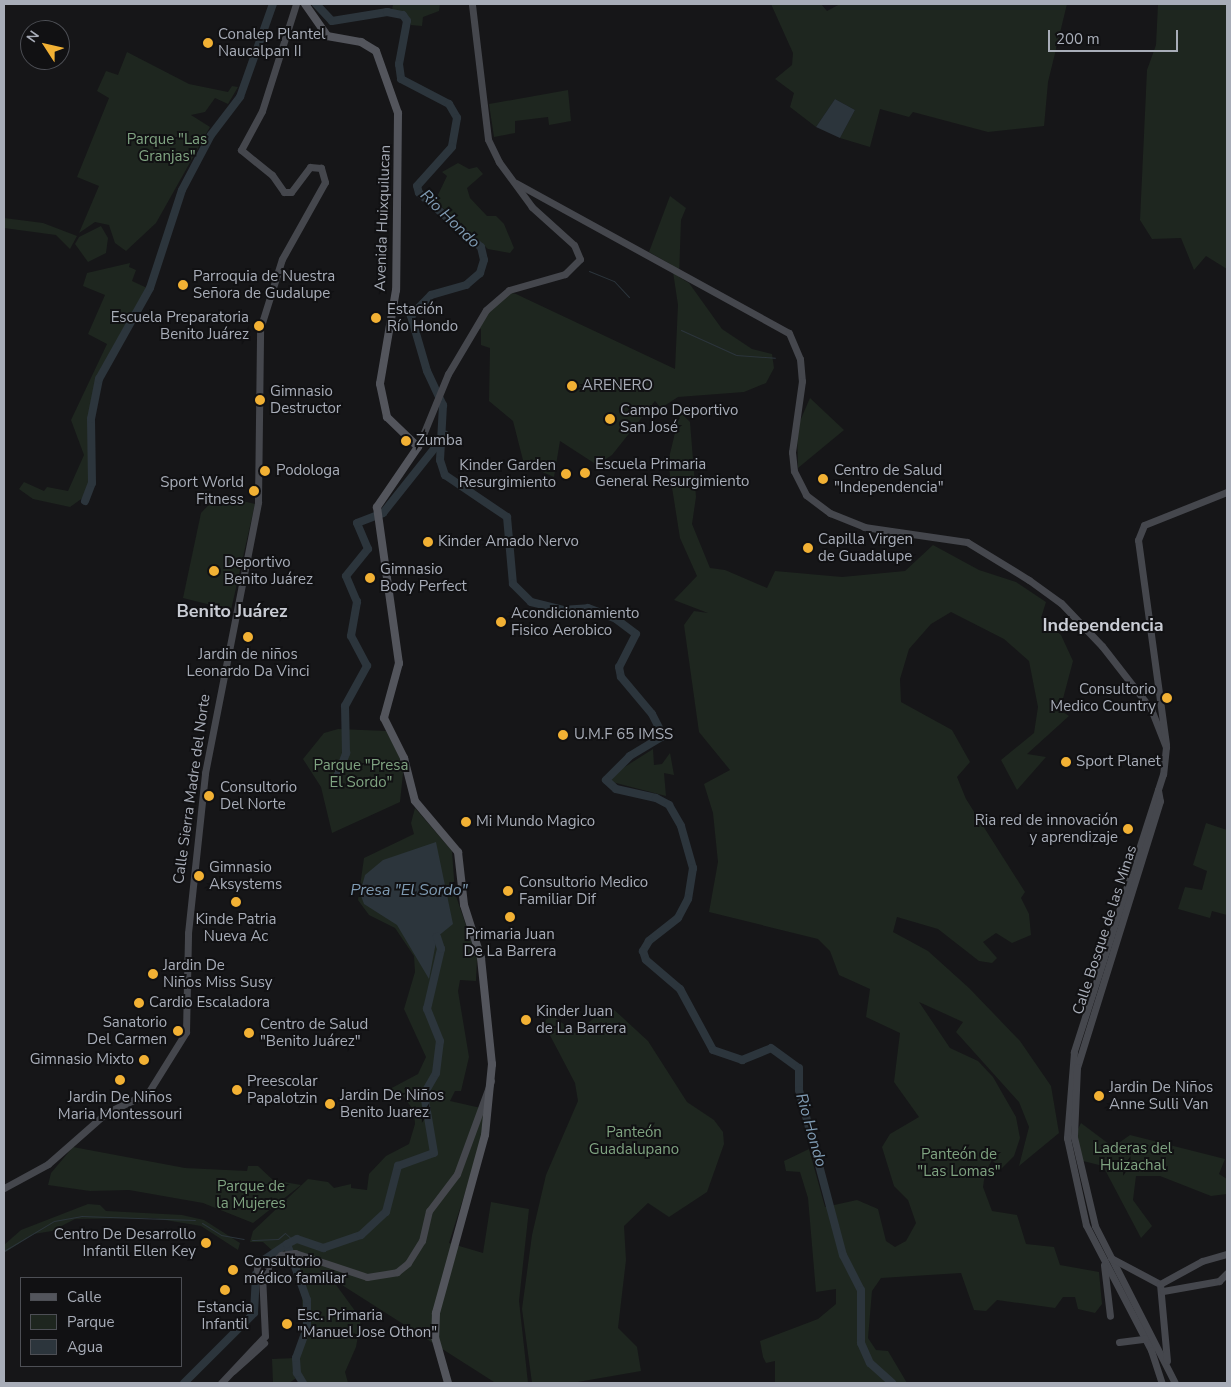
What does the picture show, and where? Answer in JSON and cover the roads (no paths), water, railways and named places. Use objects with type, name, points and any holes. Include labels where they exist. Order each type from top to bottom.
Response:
[{"type":"main road","name":"Calle Sierra Madre del Norte","points":[[4,1188],[36,1173],[63,1152],[106,1113],[148,1093],[183,1042],[204,773],[258,502],[260,329],[282,259],[325,182],[321,168],[307,170],[296,188],[284,192],[272,175],[241,150],[262,111],[296,4]]},
{"type":"main road","name":"Avenida Huixquilucan","points":[[304,4],[327,36],[361,42],[376,51],[393,95],[399,133],[397,254],[380,384],[387,417],[418,447]]},
{"type":"main road","points":[[448,1383],[435,1337],[436,1313],[486,1135],[492,1079],[481,958],[464,905],[458,852],[415,801],[404,758],[385,722],[399,663],[377,507],[418,447],[442,385],[470,334],[497,298],[516,287],[565,274],[579,262],[574,245],[544,222],[488,139],[472,4]]},
{"type":"main road","points":[[516,182],[692,283],[766,316],[789,333],[796,346],[802,393],[792,452],[794,471],[806,495],[830,513],[864,527],[967,542],[1028,580],[1060,603],[1126,672],[1151,709],[1166,747]]},
{"type":"main road","name":"Calle Bosque de las Minas","points":[[1162,1383],[1145,1339],[1123,1298],[1107,1259],[1082,1184],[1074,1138],[1075,1082],[1160,801],[1158,790],[1163,774],[1167,730],[1138,540],[1144,525],[1227,492]]},
{"type":"main road","points":[[221,1383],[267,1338],[264,1274],[268,1266],[286,1253],[295,1253],[367,1277],[397,1272],[408,1263],[422,1241],[429,1211],[457,1174],[480,1101],[492,1079]]},
{"type":"main road","points":[[1161,1287],[1186,1270],[1227,1254]]},
{"type":"main road","points":[[1107,1259],[1161,1287],[1219,1281],[1227,1273]]},
{"type":"main road","points":[[1107,1259],[1110,1316]]},
{"type":"main road","name":"Calle Bosque de las Minas","points":[[1107,1259],[1140,1312],[1175,1383]]},
{"type":"main road","points":[[1186,1270],[1189,1284]]},
{"type":"main road","points":[[1161,1287],[1167,1365]]},
{"type":"main road","points":[[1120,1342],[1145,1339]]},
{"type":"water","points":[[835,99],[855,110],[840,138],[816,127]]},
{"type":"water","name":"Presa \"El Sordo\"","points":[[436,842],[453,924],[437,937],[429,979],[397,925],[364,904],[360,893],[365,875],[383,860]]},
{"type":"waterway","points":[[85,501],[92,483],[91,419],[99,379],[150,288],[182,190],[211,135],[240,97],[273,4]]},
{"type":"waterway","name":"Rio Hondo","points":[[316,4],[332,21],[387,12],[403,15],[407,21],[399,64],[401,79],[449,104],[457,118],[452,147],[417,186],[419,193],[481,247],[484,260],[480,273],[466,285],[431,295],[411,316],[427,371],[443,405],[440,460],[445,475],[507,517],[513,584],[531,602],[562,610],[588,608],[616,619],[636,634],[619,667],[621,677],[652,714],[663,736],[630,756],[606,780],[616,789],[656,798],[669,805],[681,826],[693,868],[688,899],[678,918],[649,941],[643,951],[646,960],[680,989],[713,1050],[742,1060],[771,1048],[799,1068],[799,1090],[843,1255],[861,1290],[861,1343],[870,1363],[892,1383]]},
{"type":"waterway","points":[[589,271],[614,281],[629,297]]},
{"type":"waterway","points":[[681,330],[736,355],[775,358]]},
{"type":"waterway","points":[[337,777],[346,753],[345,706],[367,666],[351,636],[357,602],[346,576],[368,549],[357,523],[383,513],[445,435]]},
{"type":"waterway","points":[[303,1383],[297,1373],[296,1358],[307,1327],[307,1300],[287,1244],[297,1239],[323,1248],[361,1235],[386,1212],[398,1166],[434,1153],[424,1094],[436,1073],[440,1041],[427,1009],[441,949],[437,937]]},
{"type":"waterway","points":[[4,1251],[54,1221],[81,1216],[195,1220]]},
{"type":"waterway","points":[[202,1223],[221,1235],[244,1239]]},
{"type":"waterway","points":[[252,1240],[278,1239],[285,1233],[294,1241]]},
{"type":"waterway","points":[[262,1261],[287,1244]]},
{"type":"waterway","points":[[184,1383],[254,1313],[256,1274]]},
{"type":"place","name":"Conalep Plantel Naucalpan II","points":[[208,43]]},
{"type":"place","name":"Parroquia de Nuestra Señora de Gudalupe","points":[[183,285]]},
{"type":"place","name":"Estación Río Hondo","points":[[376,318]]},
{"type":"place","name":"Escuela Preparatoria Benito Juárez","points":[[259,326]]},
{"type":"place","name":"ARENERO","points":[[572,386]]},
{"type":"place","name":"Gimnasio Destructor","points":[[260,400]]},
{"type":"place","name":"Campo Deportivo San José","points":[[610,419]]},
{"type":"place","name":"Zumba","points":[[406,441]]},
{"type":"place","name":"Podologa","points":[[265,471]]},
{"type":"place","name":"Escuela Primaria General Resurgimiento","points":[[585,473]]},
{"type":"place","name":"Kinder Garden Resurgimiento","points":[[566,474]]},
{"type":"place","name":"Centro de Salud \"Independencia\"","points":[[823,479]]},
{"type":"place","name":"Sport World Fitness","points":[[254,491]]},
{"type":"place","name":"Kinder Amado Nervo","points":[[428,542]]},
{"type":"place","name":"Capilla Virgen de Guadalupe","points":[[808,548]]},
{"type":"place","name":"Deportivo Benito Juárez","points":[[214,571]]},
{"type":"place","name":"Gimnasio Body Perfect","points":[[370,578]]},
{"type":"place","name":"Acondicionamiento Fisico Aerobico","points":[[501,622]]},
{"type":"place","name":"Jardin de niños Leonardo Da Vinci","points":[[248,637]]},
{"type":"place","name":"Consultorio Medico Country","points":[[1167,698]]},
{"type":"place","name":"U.M.F 65 IMSS","points":[[563,735]]},
{"type":"place","name":"Sport Planet","points":[[1066,762]]},
{"type":"place","name":"Consultorio Del Norte","points":[[209,796]]},
{"type":"place","name":"Mi Mundo Magico","points":[[466,822]]},
{"type":"place","name":"Ria red de innovación y aprendizaje","points":[[1128,829]]},
{"type":"place","name":"Gimnasio Aksystems","points":[[199,876]]},
{"type":"place","name":"Consultorio Medico Familiar Dif","points":[[508,891]]},
{"type":"place","name":"Kinde Patria Nueva Ac","points":[[236,902]]},
{"type":"place","name":"Primaria Juan De La Barrera","points":[[510,917]]},
{"type":"place","name":"Jardin De Niños Miss Susy","points":[[153,974]]},
{"type":"place","name":"Cardio Escaladora","points":[[139,1003]]},
{"type":"place","name":"Kinder Juan de La Barrera","points":[[526,1020]]},
{"type":"place","name":"Sanatorio Del Carmen","points":[[178,1031]]},
{"type":"place","name":"Centro de Salud \"Benito Juárez\"","points":[[249,1033]]},
{"type":"place","name":"Gimnasio Mixto","points":[[144,1060]]},
{"type":"place","name":"Jardin De Niños Maria Montessouri","points":[[120,1080]]},
{"type":"place","name":"Preescolar Papalotzin","points":[[237,1090]]},
{"type":"place","name":"Jardin De Niños Anne Sulli Van","points":[[1099,1096]]},
{"type":"place","name":"Jardin De Niños Benito Juarez","points":[[330,1104]]},
{"type":"place","name":"Centro De Desarrollo Infantil Ellen Key","points":[[206,1243]]},
{"type":"place","name":"Consultorio médico familiar","points":[[233,1270]]},
{"type":"place","name":"Estancia Infantil","points":[[225,1290]]},
{"type":"place","name":"Esc. Primaria \"Manuel Jose Othon\"","points":[[287,1324]]},
{"type":"district","name":"Benito Juárez","points":[[232,611]]},
{"type":"district","name":"Independencia","points":[[1103,625]]},
{"type":"park label","name":"Parque \"Las Granjas\"","points":[[167,148]]},
{"type":"park label","name":"Parque \"Presa El Sordo\"","points":[[361,774]]},
{"type":"park label","name":"Panteón Guadalupano","points":[[634,1140]]},
{"type":"park label","name":"Laderas del Huizachal","points":[[1133,1156]]},
{"type":"park label","name":"Panteón de \"Las Lomas\"","points":[[959,1162]]},
{"type":"park label","name":"Parque de la Mujeres","points":[[251,1194]]}]
